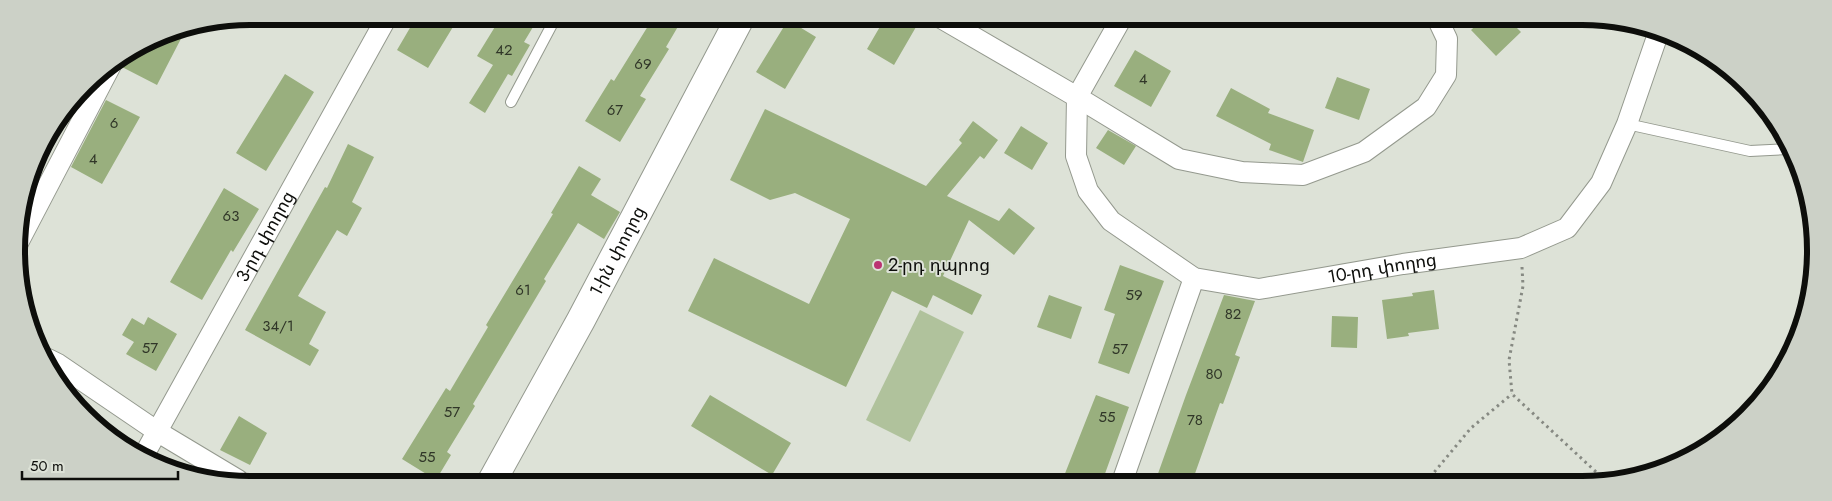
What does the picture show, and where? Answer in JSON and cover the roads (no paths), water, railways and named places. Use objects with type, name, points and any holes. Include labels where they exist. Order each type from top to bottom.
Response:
[{"type":"main road","name":"1-ին փողոց","points":[[495,476],[581,320],[736,25]]},
{"type":"street","name":"3-րդ փողոց","points":[[147,451],[383,25]]},
{"type":"street","points":[[953,25],[1179,159],[1242,172],[1303,175],[1364,152],[1426,107],[1446,75],[1447,39],[1440,25]]},
{"type":"street","points":[[1118,25],[1077,97],[1076,156],[1088,191],[1111,220],[1194,278],[1124,476]]},
{"type":"street","name":"10-րդ փողոց","points":[[1194,278],[1259,289],[1403,264],[1521,248],[1566,228],[1601,183],[1627,124],[1657,38]]},
{"type":"street","points":[[26,227],[103,80]]},
{"type":"street","points":[[55,362],[158,432],[230,475]]},
{"type":"lane","points":[[511,102],[552,25]]},
{"type":"lane","points":[[1627,124],[1750,151],[1784,150]]},
{"type":"place","name":"2-րդ դպրոց","points":[[878,265]]}]
